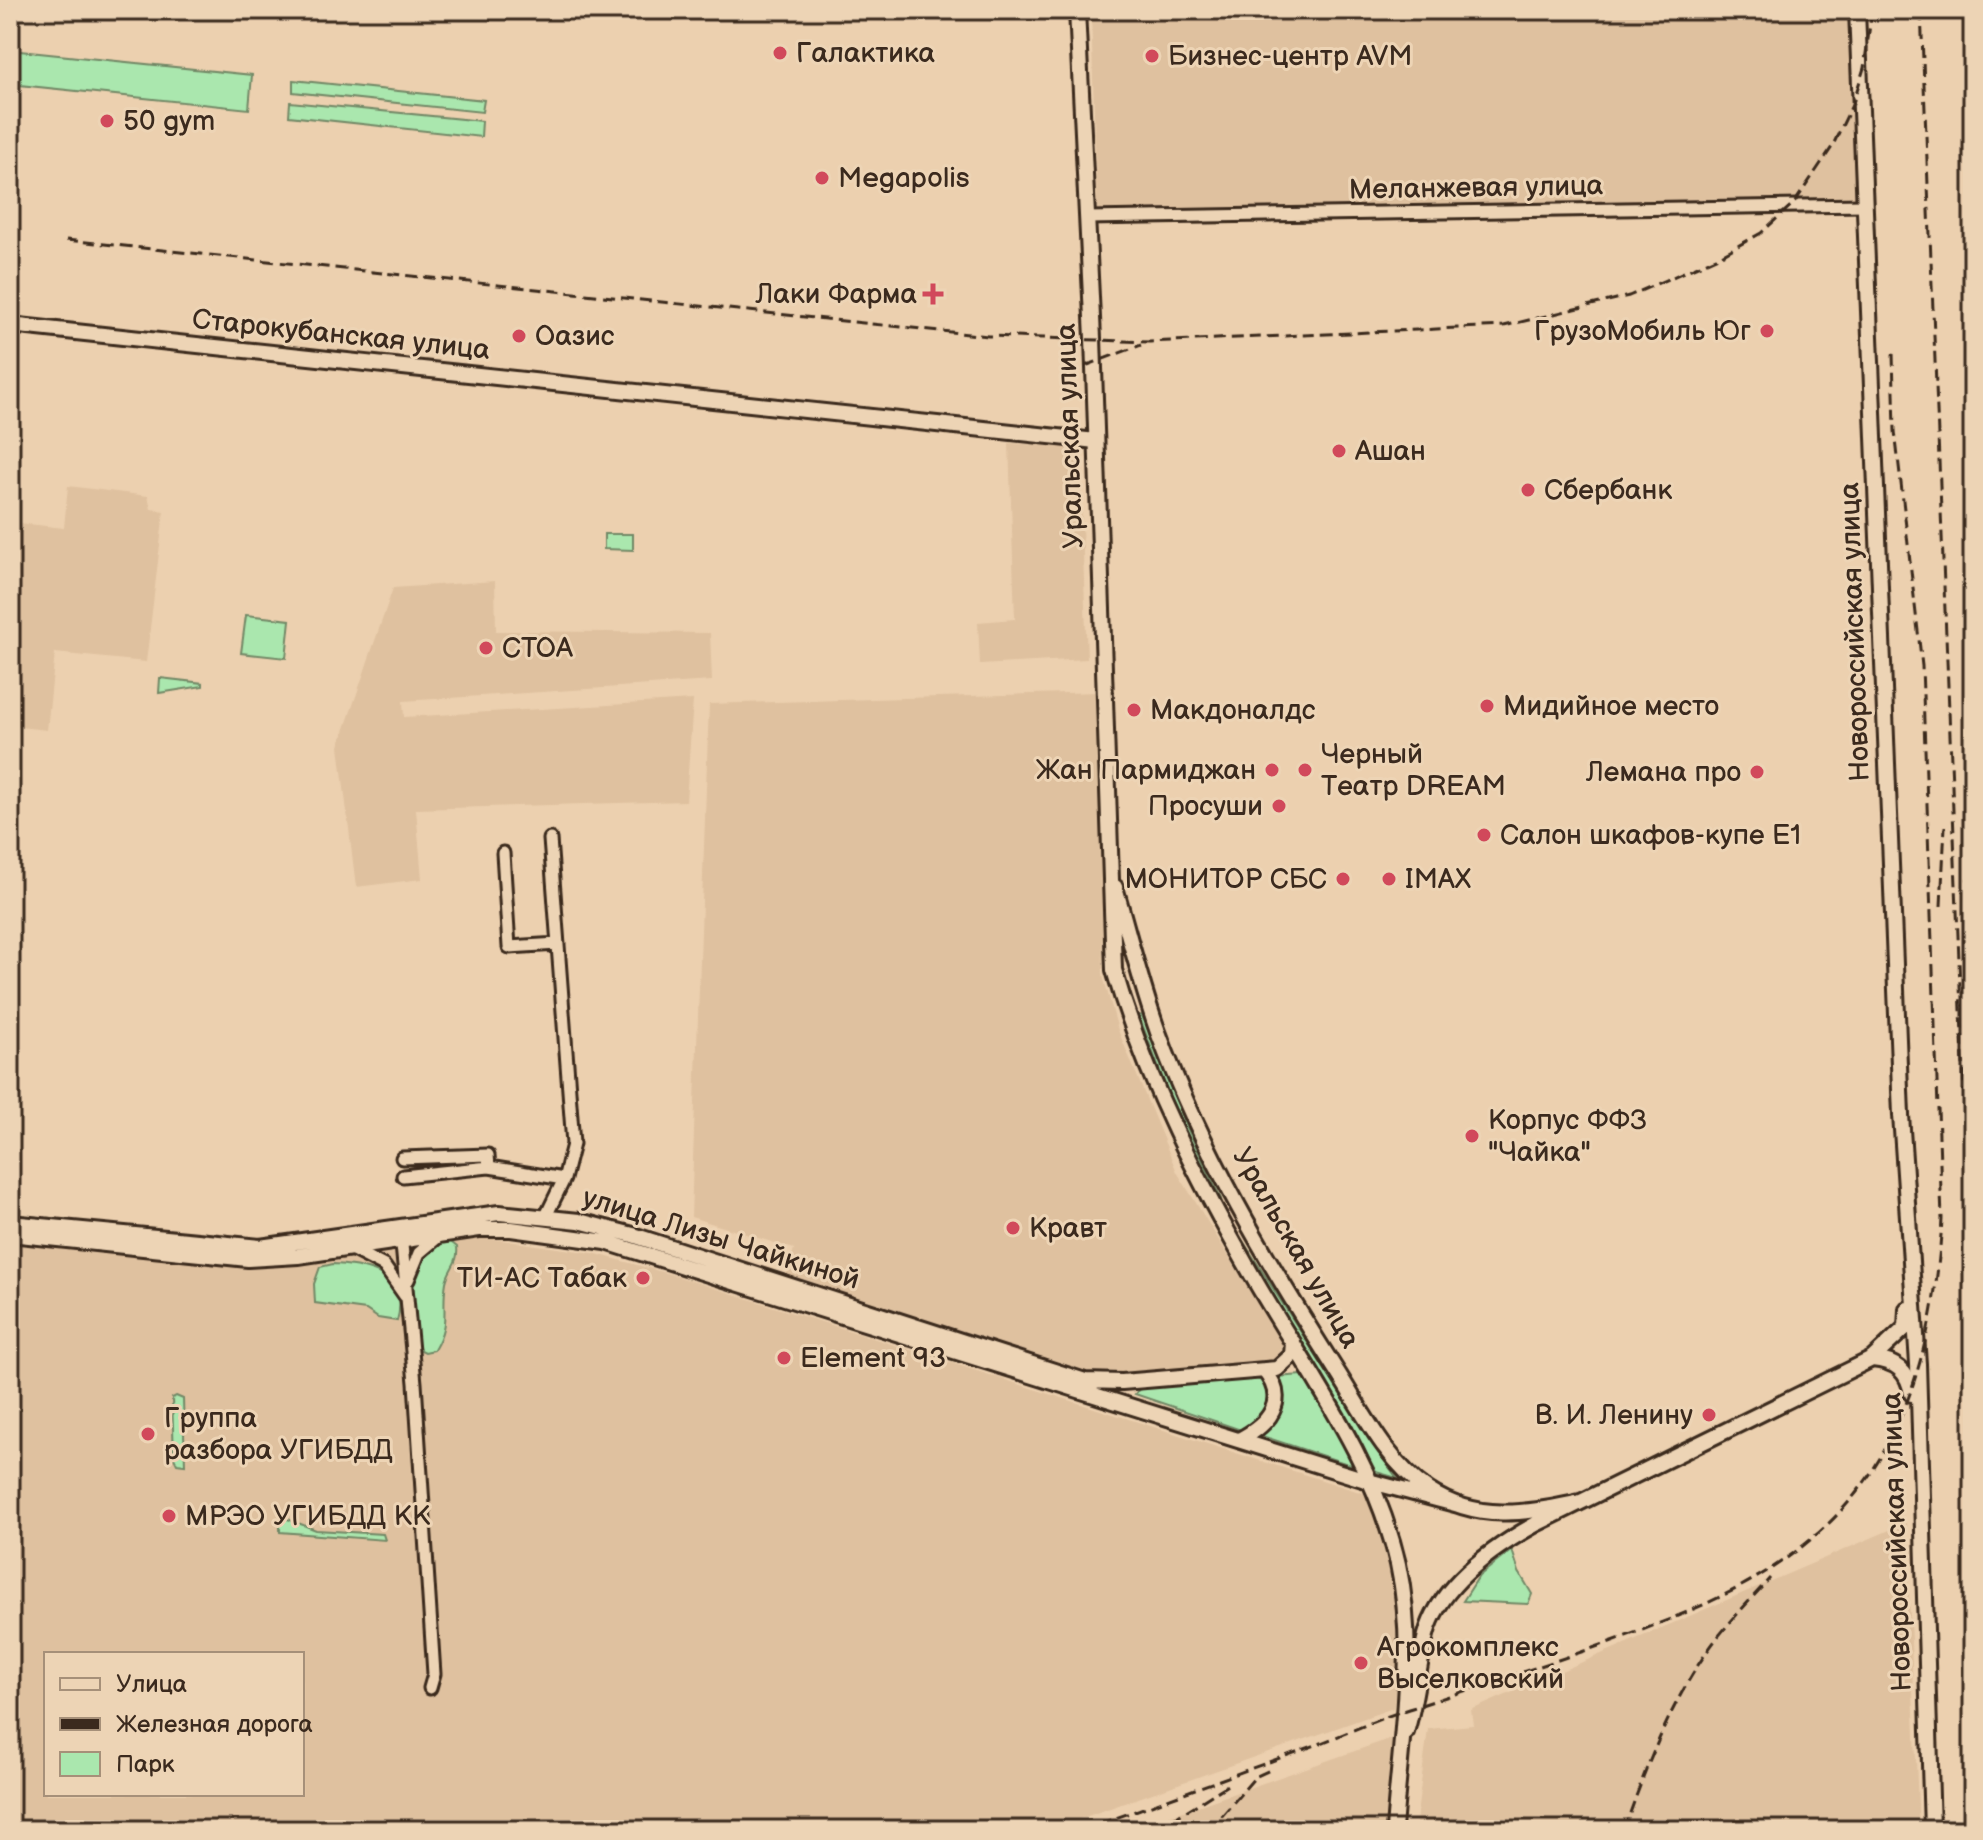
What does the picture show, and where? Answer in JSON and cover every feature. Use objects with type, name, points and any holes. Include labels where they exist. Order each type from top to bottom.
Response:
[{"type":"main road","name":"Уральская улица","points":[[1077,10],[1114,970],[1130,1026],[1192,1164],[1235,1243],[1340,1419],[1372,1482],[1397,1562],[1405,1606],[1407,1655],[1396,1830]]},
{"type":"main road","name":"Новороссийская улица","points":[[1857,10],[1909,1252],[1920,1434],[1920,1531],[1932,1830]]},
{"type":"main road","name":"Старокубанская улица","points":[[10,325],[1096,441]]},
{"type":"main road","name":"Уральская улица","points":[[1108,859],[1159,1034],[1234,1200],[1383,1445],[1403,1470],[1430,1491],[1459,1505],[1511,1515],[1580,1502]]},
{"type":"main road","points":[[1130,1026],[1135,999],[1143,986]]},
{"type":"main road","points":[[1234,1200],[1230,1212],[1235,1243]]},
{"type":"main road","name":"улица Лизы Чайкиной","points":[[10,1234],[248,1259],[350,1248],[400,1233],[499,1213],[546,1216],[609,1227],[1074,1383]]},
{"type":"main road","name":"улица Лизы Чайкиной","points":[[10,1223],[260,1247],[400,1233],[511,1229],[606,1242],[1074,1383]]},
{"type":"main road","name":"Новороссийская улица","points":[[1396,1830],[1403,1743],[1414,1707],[1426,1633],[1439,1606],[1468,1572],[1504,1542],[1536,1524],[1872,1359],[1906,1327],[1909,1252]]},
{"type":"main road","points":[[1074,1383],[1264,1370],[1286,1364],[1292,1355],[1293,1342]]},
{"type":"main road","points":[[1872,1359],[1897,1365],[1908,1376],[1920,1434]]},
{"type":"main road","points":[[1239,1440],[1271,1419],[1276,1405],[1277,1390],[1264,1370]]},
{"type":"main road","points":[[1074,1383],[1239,1440],[1372,1482],[1459,1505]]},
{"type":"main road","points":[[1405,1606],[1414,1612],[1426,1614],[1439,1606]]},
{"type":"street","name":"Меланжевая улица","points":[[1087,218],[1864,205]]},
{"type":"street","points":[[546,1216],[564,1179],[573,1144],[550,839]]},
{"type":"street","points":[[503,853],[509,947],[558,944]]},
{"type":"street","points":[[402,1158],[488,1155],[489,1167]]},
{"type":"street","points":[[403,1176],[489,1167],[564,1179]]},
{"type":"street","points":[[408,1301],[408,1279],[419,1253],[431,1240],[457,1230]]},
{"type":"street","points":[[400,1233],[408,1301],[434,1674],[430,1688]]},
{"type":"street","points":[[350,1248],[384,1266],[395,1277],[408,1301]]},
{"type":"shaded area","points":[[1091,10],[1849,10],[1859,201],[1097,213]]},
{"type":"shaded area","points":[[1009,443],[1079,448],[1087,659],[980,665],[978,622],[1015,619]]},
{"type":"shaded area","points":[[68,486],[148,496],[151,509],[164,511],[146,662],[55,653],[47,730],[10,726],[10,522],[64,528]]},
{"type":"shaded area","points":[[1966,544],[1973,566],[1973,718]]},
{"type":"shaded area","points":[[495,581],[496,631],[710,633],[712,681],[403,701],[404,717],[693,700],[686,801],[416,809],[422,879],[356,887],[339,746],[393,588]]},
{"type":"shaded area","points":[[1100,692],[1103,976],[1118,1030],[1177,1172],[1284,1346],[1274,1360],[1257,1365],[1121,1377],[1074,1371],[851,1302],[786,1275],[794,1249],[691,1217],[709,704]]},
{"type":"shaded area","points":[[479,1237],[593,1253],[670,1274],[1369,1495],[1388,1559],[1401,1626],[1400,1676],[1393,1708],[1048,1830],[10,1830],[10,1241],[269,1267],[446,1238]]},
{"type":"shaded area","points":[[1906,1523],[1919,1830],[1415,1830],[1428,1729],[1473,1725],[1471,1710]]},
{"type":"shaded area","points":[[1395,1737],[1385,1830],[1129,1830]]},
{"type":"green space","points":[[10,50],[252,75],[249,109],[10,84]]},
{"type":"green space","points":[[293,80],[484,100],[482,112],[293,92]]},
{"type":"green space","points":[[290,102],[482,121],[481,137],[289,116]]},
{"type":"green space","points":[[604,534],[633,534],[633,550],[604,549]]},
{"type":"green space","points":[[246,615],[290,620],[286,658],[241,653]]},
{"type":"green space","points":[[160,678],[203,683],[203,686],[159,693]]},
{"type":"green space","points":[[1142,1015],[1222,1206],[1182,1129],[1139,1016]]},
{"type":"green space","points":[[1236,1230],[1372,1444],[1397,1478],[1376,1472],[1352,1426],[1232,1232]]},
{"type":"green space","points":[[446,1238],[457,1247],[457,1257],[447,1277],[439,1340],[434,1350],[425,1352],[417,1348],[412,1300],[415,1273],[421,1260]]},
{"type":"green space","points":[[333,1264],[360,1267],[392,1283],[399,1305],[397,1321],[378,1318],[366,1310],[315,1303],[314,1284],[320,1267]]},
{"type":"green space","points":[[1302,1375],[1357,1467],[1262,1436],[1273,1422],[1282,1401],[1277,1377]]},
{"type":"green space","points":[[1263,1377],[1269,1394],[1267,1409],[1257,1422],[1241,1430],[1135,1394],[1140,1388]]},
{"type":"green space","points":[[172,1398],[183,1399],[185,1465],[177,1464],[174,1458]]},
{"type":"green space","points":[[280,1516],[316,1530],[383,1534],[385,1540],[280,1532]]},
{"type":"green space","points":[[1512,1550],[1519,1572],[1532,1594],[1528,1604],[1463,1601],[1479,1576]]},
{"type":"railway","points":[[66,240],[988,336],[1150,342],[1504,326],[1629,296],[1716,258],[1761,233],[1795,202],[1832,147],[1853,103],[1864,68],[1872,10]]},
{"type":"railway","points":[[1921,10],[1973,1311]]},
{"type":"railway","points":[[1970,10],[1973,28]]},
{"type":"railway","points":[[1085,366],[1141,345]]},
{"type":"railway","points":[[1083,1830],[1400,1712],[1607,1643],[1716,1599],[1751,1581],[1815,1536],[1843,1509],[1886,1448],[1913,1386],[1922,1353],[1936,1286],[1942,1219],[1922,666],[1895,431],[1893,353]]},
{"type":"railway","points":[[1941,906],[1945,826]]},
{"type":"railway","points":[[1968,878],[1973,911]]},
{"type":"railway","points":[[1624,1830],[1652,1755],[1688,1682],[1717,1638],[1770,1578]]},
{"type":"railway","points":[[1210,1830],[1255,1777],[1270,1770]]},
{"type":"railway","points":[[1156,1830],[1229,1784]]},
{"type":"place","name":"Галактика","points":[[780,53]]},
{"type":"place","name":"Бизнес-центр AVM","points":[[1152,56]]},
{"type":"place","name":"50 gym","points":[[107,121]]},
{"type":"place","name":"Megapolis","points":[[822,178]]},
{"type":"place","name":"Лаки Фарма","points":[[933,294]]},
{"type":"place","name":"ГрузоМобиль Юг","points":[[1767,331]]},
{"type":"place","name":"Оазис","points":[[519,336]]},
{"type":"place","name":"Ашан","points":[[1339,451]]},
{"type":"place","name":"Сбербанк","points":[[1528,490]]},
{"type":"place","name":"СТОА","points":[[486,648]]},
{"type":"place","name":"Мидийное место","points":[[1487,706]]},
{"type":"place","name":"Макдоналдс","points":[[1134,710]]},
{"type":"place","name":"Жан Пармиджан","points":[[1272,770]]},
{"type":"place","name":"Черный Театр DREAM","points":[[1305,770]]},
{"type":"place","name":"Лемана про","points":[[1757,772]]},
{"type":"place","name":"Просуши","points":[[1279,806]]},
{"type":"place","name":"Салон шкафов-купе Е1","points":[[1484,835]]},
{"type":"place","name":"МОНИТОР СБС","points":[[1343,879]]},
{"type":"place","name":"IMAX","points":[[1389,879]]},
{"type":"place","name":"Корпус ФФЗ \"Чайка\"","points":[[1472,1136]]},
{"type":"place","name":"Кравт","points":[[1013,1228]]},
{"type":"place","name":"ТИ-АС Табак","points":[[643,1278]]},
{"type":"place","name":"Element 93","points":[[784,1358]]},
{"type":"place","name":"В. И. Ленину","points":[[1709,1415]]},
{"type":"place","name":"Группа разбора УГИБДД","points":[[148,1434]]},
{"type":"place","name":"МРЭО УГИБДД КК","points":[[169,1516]]},
{"type":"place","name":"Агрокомплекс Выселковский","points":[[1361,1663]]}]
